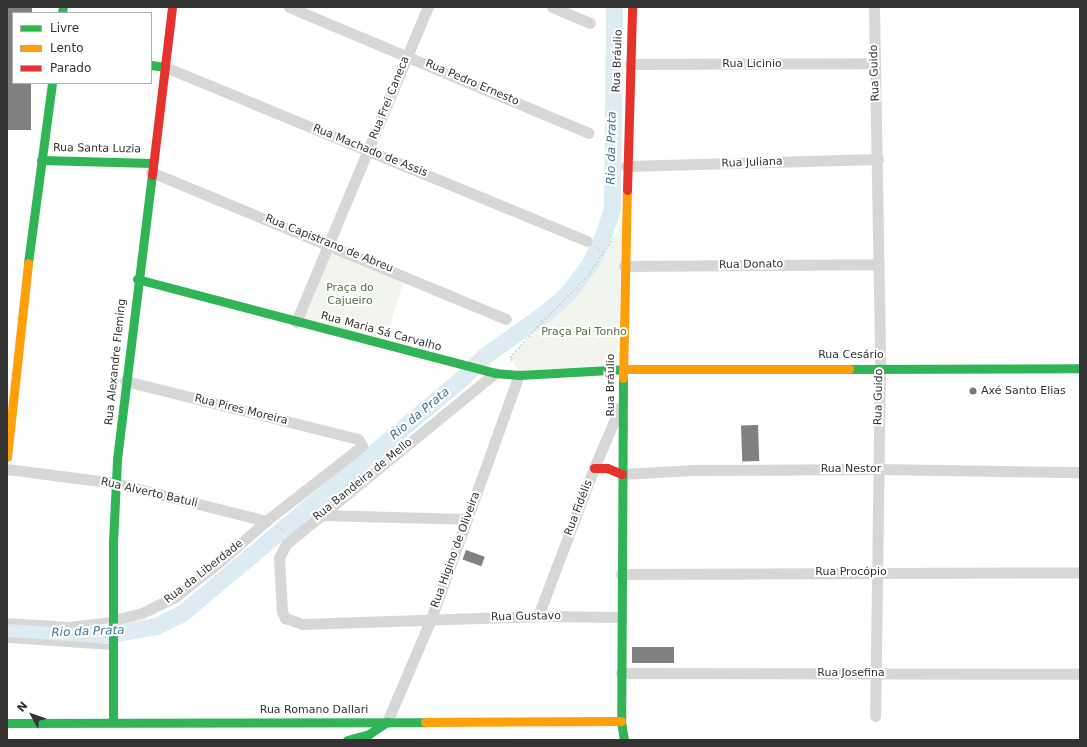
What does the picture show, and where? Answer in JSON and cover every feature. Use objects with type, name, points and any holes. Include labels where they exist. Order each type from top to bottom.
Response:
[{"type":"street","name":"Rua Alexandre Fleming","points":[[113,722],[116,483],[125,382],[137,279],[172,7]]},
{"type":"street","name":"Rua Pedro Ernesto","points":[[289,7],[589,133]]},
{"type":"street","name":"Rua Frei Caneca","points":[[296,322],[369,151],[428,7]]},
{"type":"street","points":[[552,7],[590,23]]},
{"type":"street","name":"Rua Bráulio","points":[[624,740],[621,721],[622,402],[626,166],[632,7]]},
{"type":"street","name":"Rua Guido","points":[[874,7],[878,159],[880,367],[875,716]]},
{"type":"street","name":"Rua Licinio","points":[[630,64],[875,63]]},
{"type":"street","name":"Rua Machado de Assis","points":[[152,65],[165,67],[587,241]]},
{"type":"street","points":[[7,457],[12,376],[52,84]]},
{"type":"street","name":"Rua Juliana","points":[[626,166],[878,159]]},
{"type":"street","name":"Rua Santa Luzia","points":[[41,160],[151,167]]},
{"type":"street","name":"Rua Capistrano de Abreu","points":[[151,167],[506,319]]},
{"type":"street","name":"Rua Donato","points":[[624,266],[879,264]]},
{"type":"street","name":"Rua Maria Sá Carvalho","points":[[137,279],[458,366],[482,371],[519,375],[623,369]]},
{"type":"street","name":"Rua Cesário","points":[[623,369],[880,367],[1080,368]]},
{"type":"street","name":"Rua Bandeira de Mello","points":[[282,611],[279,558],[282,550],[320,515],[494,373]]},
{"type":"street","name":"Rua Higino de Oliveira","points":[[387,722],[431,619],[519,375]]},
{"type":"street","name":"Rua Pires Moreira","points":[[125,382],[358,439]]},
{"type":"street","name":"Rua Fidélis","points":[[538,616],[594,468],[622,402]]},
{"type":"street","name":"Rua da Liberdade","points":[[114,624],[175,598],[356,452],[362,446],[358,439]]},
{"type":"street","points":[[594,468],[607,468],[622,474]]},
{"type":"street","name":"Rua Alverto Batuli","points":[[7,469],[116,483],[268,522]]},
{"type":"street","name":"Rua Nestor","points":[[622,474],[694,470],[878,469],[1080,472]]},
{"type":"street","points":[[320,515],[467,520]]},
{"type":"street","name":"Rua Procópio","points":[[621,574],[1080,572]]},
{"type":"street","name":"Rua Gustavo","points":[[282,611],[285,618],[302,624],[538,616],[621,616]]},
{"type":"street","name":"Rua Josefina","points":[[621,674],[1080,674]]},
{"type":"street","name":"Rua Romano Dallari","points":[[7,723],[621,721]]},
{"type":"street","points":[[347,740],[369,734],[387,722]]},
{"type":"lane","name":"Rua da Liberdade","points":[[7,621],[70,626],[114,624]]},
{"type":"lane","points":[[10,640],[114,646]]},
{"type":"path","points":[[519,375],[510,358],[568,298],[605,252],[626,218]]},
{"type":"path","points":[[268,522],[288,534]]},
{"type":"green space","name":"Praça Pai Tonho","points":[[622,226],[617,365],[519,371],[510,358],[588,276]]},
{"type":"green space","name":"Praça do Cajueiro","points":[[329,245],[405,276],[385,343],[298,320]]},
{"type":"building","points":[[7,7],[32,7],[32,12],[12,12],[12,84],[31,84],[31,130],[7,130]]},
{"type":"building","points":[[758,425],[759,461],[742,462],[741,426]]},
{"type":"building","points":[[466,550],[485,557],[481,566],[463,559]]},
{"type":"building","points":[[632,647],[674,647],[674,663],[632,663]]},
{"type":"waterway","name":"Rio da Prata","points":[[7,630],[58,635],[112,634],[156,626],[181,614],[462,378],[483,357],[545,313],[567,294],[590,263],[604,233],[612,208],[614,7]]},
{"type":"traffic: fast","points":[[62,12],[63,7]]},
{"type":"traffic: fast","points":[[152,65],[165,67]]},
{"type":"traffic: fast","points":[[28,263],[52,84]]},
{"type":"traffic: fast","points":[[41,160],[152,163]]},
{"type":"traffic: fast","points":[[113,722],[113,542],[117,459],[152,175]]},
{"type":"traffic: fast","points":[[137,279],[495,373],[519,375],[628,369]]},
{"type":"traffic: fast","points":[[849,369],[1080,368]]},
{"type":"traffic: fast","points":[[623,378],[621,721],[624,740]]},
{"type":"traffic: fast","points":[[347,740],[369,734],[387,722]]},
{"type":"traffic: fast","points":[[7,723],[425,722]]},
{"type":"traffic: slow","points":[[623,378],[627,190]]},
{"type":"traffic: slow","points":[[7,457],[28,263]]},
{"type":"traffic: slow","points":[[628,369],[849,369]]},
{"type":"traffic: slow","points":[[425,722],[621,721]]},
{"type":"traffic: jam","points":[[152,175],[172,7]]},
{"type":"traffic: jam","points":[[627,190],[632,7]]},
{"type":"traffic: jam","points":[[594,468],[607,468],[622,474]]},
{"type":"place","name":"Axé Santo Elias","points":[[973,391]]}]
